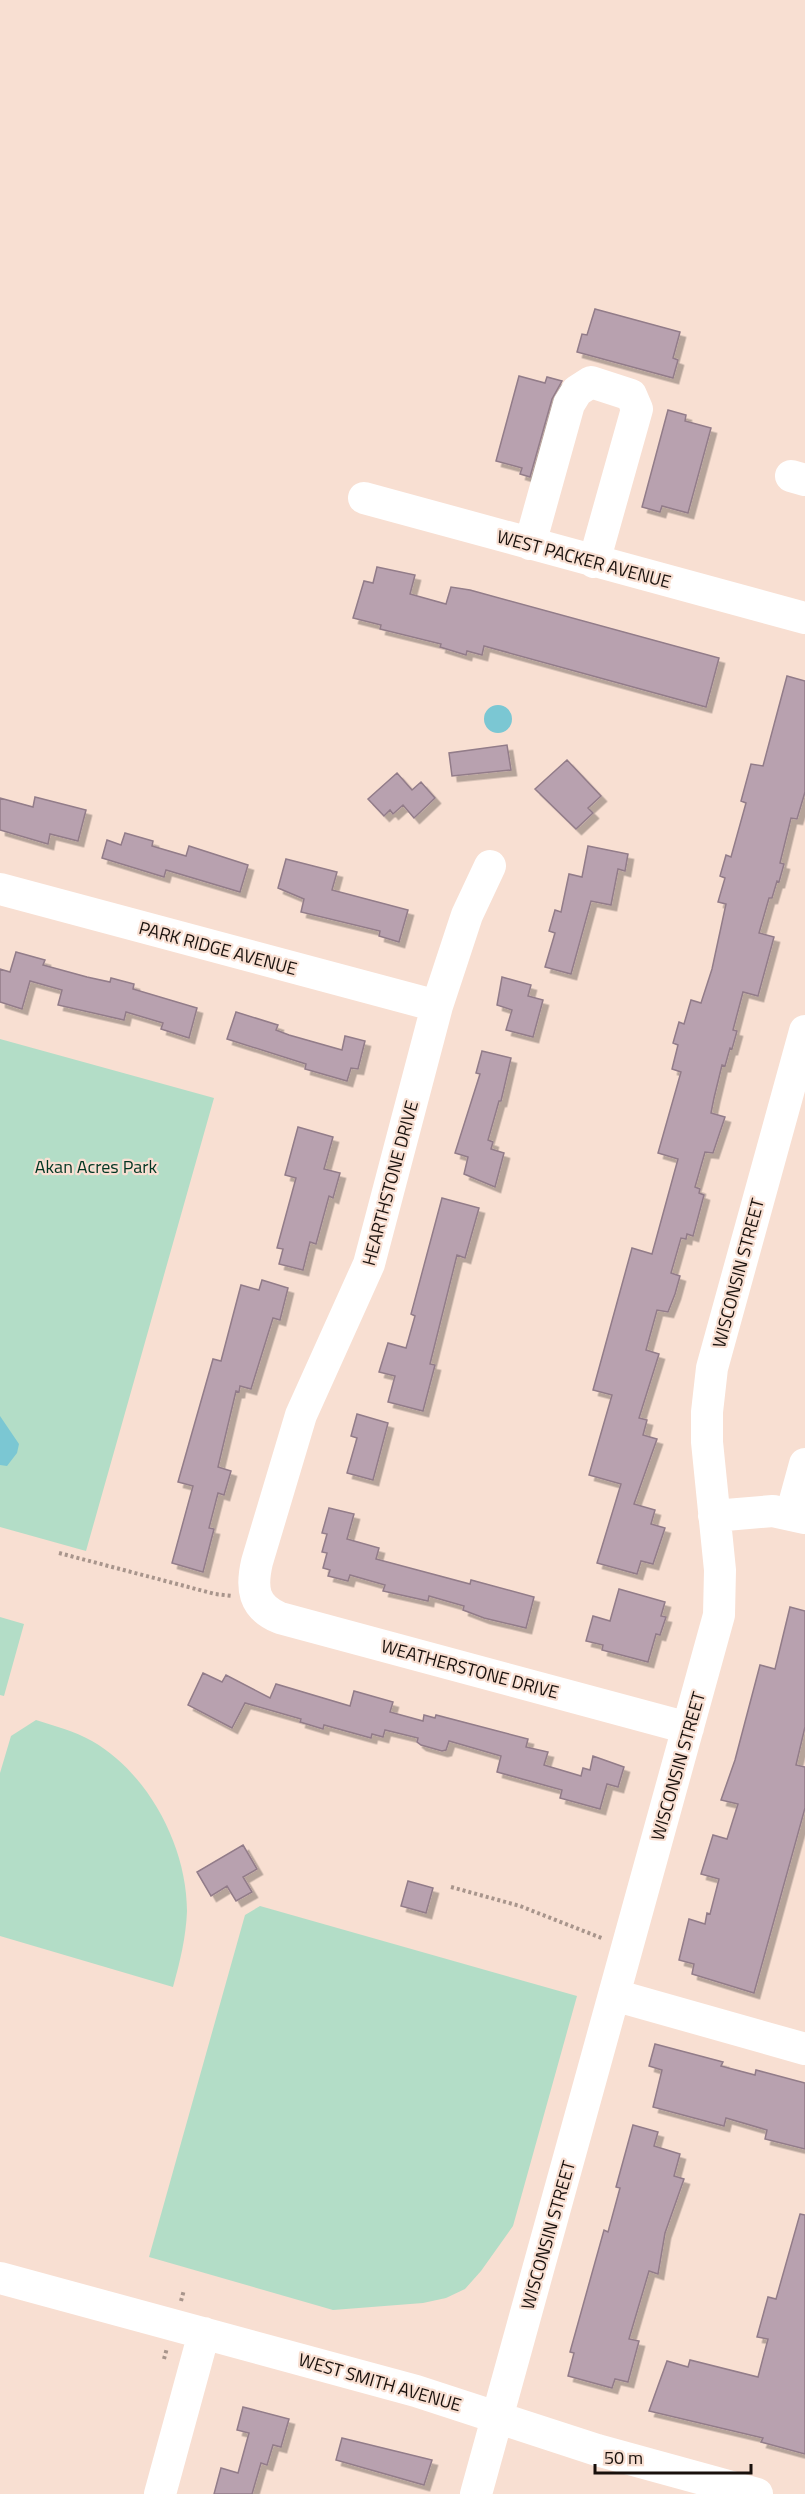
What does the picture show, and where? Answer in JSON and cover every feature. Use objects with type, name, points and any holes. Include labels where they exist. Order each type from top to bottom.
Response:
[{"type":"street","points":[[530,544],[569,404],[577,392],[591,382],[616,388],[632,395],[637,409],[594,562]]},
{"type":"street","name":"WEST PACKER AVENUE","points":[[364,498],[805,618]]},
{"type":"street","name":"HEARTHSTONE DRIVE","points":[[255,1597],[252,1585],[257,1562],[302,1415],[369,1264],[379,1236],[437,1006],[467,915],[490,866]]},
{"type":"street","name":"PARK RIDGE AVENUE","points":[[0,890],[437,1006]]},
{"type":"street","name":"WISCONSIN STREET","points":[[476,2494],[719,1615],[720,1570],[707,1432],[712,1368],[804,1037]]},
{"type":"street","points":[[714,1516],[773,1511],[798,1516],[805,1464]]},
{"type":"street","name":"WEATHERSTONE DRIVE","points":[[255,1597],[268,1613],[280,1618],[688,1728]]},
{"type":"street","points":[[614,1995],[805,2049]]},
{"type":"street","name":"WEST SMITH AVENUE","points":[[0,2278],[416,2391],[597,2450],[757,2494]]},
{"type":"street","points":[[160,2494],[204,2333]]},
{"type":"path","points":[[59,1553],[215,1594],[255,1597]]},
{"type":"path","points":[[451,1887],[520,1906],[627,1948]]},
{"type":"green space","name":"Akan Acres Park","points":[[0,1039],[214,1098],[86,1551],[0,1527]]},
{"type":"green space","points":[[0,1617],[24,1624],[4,1696],[0,1695]]},
{"type":"green space","points":[[36,1720],[85,1737],[112,1755],[147,1792],[172,1837],[185,1886],[187,1911],[182,1949],[173,1987],[0,1936],[0,1773],[11,1736]]},
{"type":"green space","points":[[260,1906],[577,1996],[513,2226],[481,2271],[465,2289],[446,2298],[423,2303],[333,2310],[149,2257],[245,1915]]},
{"type":"water","points":[[498,705],[508,709],[512,719],[508,729],[498,733],[488,729],[484,719],[488,709]]},
{"type":"water","points":[[0,1416],[19,1444],[17,1453],[7,1466],[0,1465]]},
{"type":"building","points":[[595,309],[680,332],[673,358],[678,360],[673,378],[577,352],[582,334],[587,335]]},
{"type":"building","points":[[519,376],[545,383],[547,377],[562,381],[552,399],[530,477],[520,474],[522,468],[496,461]]},
{"type":"building","points":[[668,410],[686,415],[685,421],[711,428],[688,513],[662,506],[660,512],[642,507]]},
{"type":"building","points":[[377,567],[415,575],[410,594],[446,604],[451,587],[470,590],[719,658],[706,707],[484,646],[482,655],[467,651],[466,655],[440,647],[441,644],[380,629],[381,625],[353,618],[364,581],[373,583]]},
{"type":"building","points":[[787,676],[805,681],[805,792],[797,819],[791,818],[780,863],[784,864],[779,882],[777,881],[772,898],[769,898],[759,933],[774,937],[758,996],[743,992],[733,1030],[737,1031],[732,1049],[730,1048],[725,1066],[722,1065],[711,1113],[725,1117],[713,1153],[705,1152],[695,1187],[700,1189],[699,1193],[704,1195],[693,1236],[687,1234],[686,1239],[681,1238],[671,1273],[680,1276],[675,1294],[668,1312],[657,1310],[646,1350],[659,1354],[639,1418],[647,1420],[643,1435],[657,1439],[634,1504],[655,1510],[651,1524],[665,1528],[653,1564],[641,1561],[637,1574],[597,1563],[621,1484],[589,1475],[612,1395],[593,1390],[632,1248],[652,1254],[678,1159],[658,1153],[681,1072],[672,1069],[678,1045],[673,1043],[679,1022],[684,1024],[691,1000],[701,1003],[712,969],[726,904],[718,902],[725,878],[720,876],[726,855],[731,857],[746,803],[741,801],[751,764],[763,766]]},
{"type":"building","points":[[507,745],[511,770],[452,776],[449,753]]},
{"type":"building","points":[[567,760],[601,796],[588,808],[593,813],[576,829],[535,789]]},
{"type":"building","points":[[397,773],[412,790],[421,782],[435,798],[414,818],[403,805],[393,814],[390,810],[384,816],[368,799]]},
{"type":"building","points":[[35,797],[86,810],[78,841],[50,834],[48,844],[0,830],[0,798],[33,807]]},
{"type":"building","points":[[125,833],[153,841],[152,846],[186,856],[189,846],[248,865],[240,892],[166,870],[164,877],[102,858],[107,840],[121,845]]},
{"type":"building","points":[[588,846],[628,854],[625,871],[618,869],[611,905],[591,901],[571,974],[545,967],[555,933],[549,931],[555,910],[561,912],[569,874],[582,877]]},
{"type":"building","points":[[286,859],[337,872],[332,890],[408,910],[399,942],[379,936],[380,931],[301,912],[304,899],[278,888]]},
{"type":"building","points":[[16,952],[45,960],[43,965],[110,982],[111,978],[134,984],[133,989],[197,1008],[189,1038],[161,1029],[163,1023],[126,1012],[124,1020],[58,1005],[62,990],[30,981],[22,1009],[0,1002],[0,969],[10,972]]},
{"type":"building","points":[[502,977],[531,985],[528,996],[543,1000],[533,1037],[506,1030],[512,1010],[497,1005]]},
{"type":"building","points":[[236,1012],[278,1025],[276,1030],[289,1035],[342,1050],[345,1036],[365,1041],[358,1069],[351,1068],[347,1081],[305,1069],[306,1064],[227,1039]]},
{"type":"building","points":[[482,1051],[511,1058],[501,1101],[499,1101],[488,1140],[493,1142],[491,1149],[504,1153],[495,1187],[464,1174],[468,1157],[455,1153],[480,1074],[476,1073]]},
{"type":"building","points":[[298,1127],[333,1137],[324,1169],[340,1173],[333,1198],[329,1196],[316,1244],[310,1242],[303,1270],[279,1264],[283,1249],[277,1248],[296,1178],[285,1175]]},
{"type":"building","points":[[442,1198],[479,1208],[465,1258],[457,1255],[430,1364],[435,1365],[423,1411],[388,1402],[395,1376],[379,1372],[388,1343],[406,1348],[415,1316],[411,1314]]},
{"type":"building","points":[[262,1280],[288,1288],[280,1320],[273,1318],[251,1389],[240,1386],[239,1392],[236,1391],[218,1467],[231,1471],[224,1495],[218,1493],[209,1528],[214,1529],[203,1572],[172,1563],[193,1486],[178,1482],[213,1359],[221,1361],[241,1285],[259,1290]]},
{"type":"building","points":[[357,1414],[388,1423],[373,1480],[347,1473],[357,1438],[351,1436]]},
{"type":"building","points":[[329,1508],[354,1514],[347,1539],[379,1548],[376,1559],[470,1584],[471,1580],[534,1597],[526,1628],[484,1618],[463,1610],[464,1606],[429,1596],[428,1601],[383,1591],[385,1585],[350,1575],[348,1581],[328,1576],[330,1570],[323,1568],[327,1553],[322,1552],[327,1534],[322,1533]]},
{"type":"building","points":[[619,1589],[665,1602],[661,1616],[666,1617],[660,1635],[656,1634],[648,1662],[602,1650],[603,1645],[586,1641],[593,1616],[610,1621]]},
{"type":"building","points":[[790,1607],[805,1611],[805,1727],[796,1765],[805,1767],[805,1808],[754,1993],[692,1974],[694,1964],[679,1960],[689,1919],[705,1924],[707,1913],[710,1914],[719,1879],[701,1874],[713,1835],[727,1839],[738,1804],[721,1800],[735,1760],[760,1665],[775,1669]]},
{"type":"building","points":[[203,1673],[222,1682],[226,1675],[270,1698],[276,1684],[350,1706],[354,1691],[393,1702],[390,1712],[423,1721],[424,1715],[435,1718],[436,1715],[528,1739],[526,1747],[548,1752],[544,1765],[581,1776],[583,1768],[590,1770],[593,1756],[624,1767],[618,1787],[607,1784],[600,1809],[560,1798],[562,1790],[497,1772],[501,1756],[449,1741],[446,1750],[442,1751],[421,1745],[417,1742],[418,1738],[385,1730],[383,1737],[372,1734],[371,1738],[324,1725],[323,1729],[300,1722],[301,1719],[245,1703],[232,1728],[188,1705]]},
{"type":"building","points":[[243,1845],[257,1869],[243,1877],[252,1892],[236,1901],[227,1886],[211,1896],[197,1872]]},
{"type":"building","points":[[408,1881],[433,1888],[426,1913],[401,1906]]},
{"type":"building","points":[[655,2044],[723,2062],[721,2066],[755,2075],[756,2070],[805,2083],[805,2149],[765,2139],[767,2130],[726,2118],[724,2126],[653,2107],[662,2070],[649,2066]]},
{"type":"building","points":[[633,2125],[658,2132],[654,2146],[680,2154],[674,2176],[684,2179],[665,2233],[658,2274],[649,2271],[629,2339],[639,2341],[628,2382],[615,2379],[612,2388],[568,2376],[574,2353],[570,2352],[604,2230],[608,2232],[620,2188],[616,2187]]},
{"type":"building","points":[[800,2214],[805,2215],[805,2454],[761,2442],[763,2438],[649,2411],[667,2361],[688,2367],[690,2360],[758,2377],[768,2339],[757,2337],[768,2297],[776,2299]]},
{"type":"building","points":[[243,2407],[289,2419],[281,2447],[273,2445],[267,2465],[261,2463],[252,2494],[214,2494],[221,2468],[238,2473],[249,2433],[237,2430]]},
{"type":"building","points":[[342,2438],[432,2460],[424,2485],[336,2460]]}]
